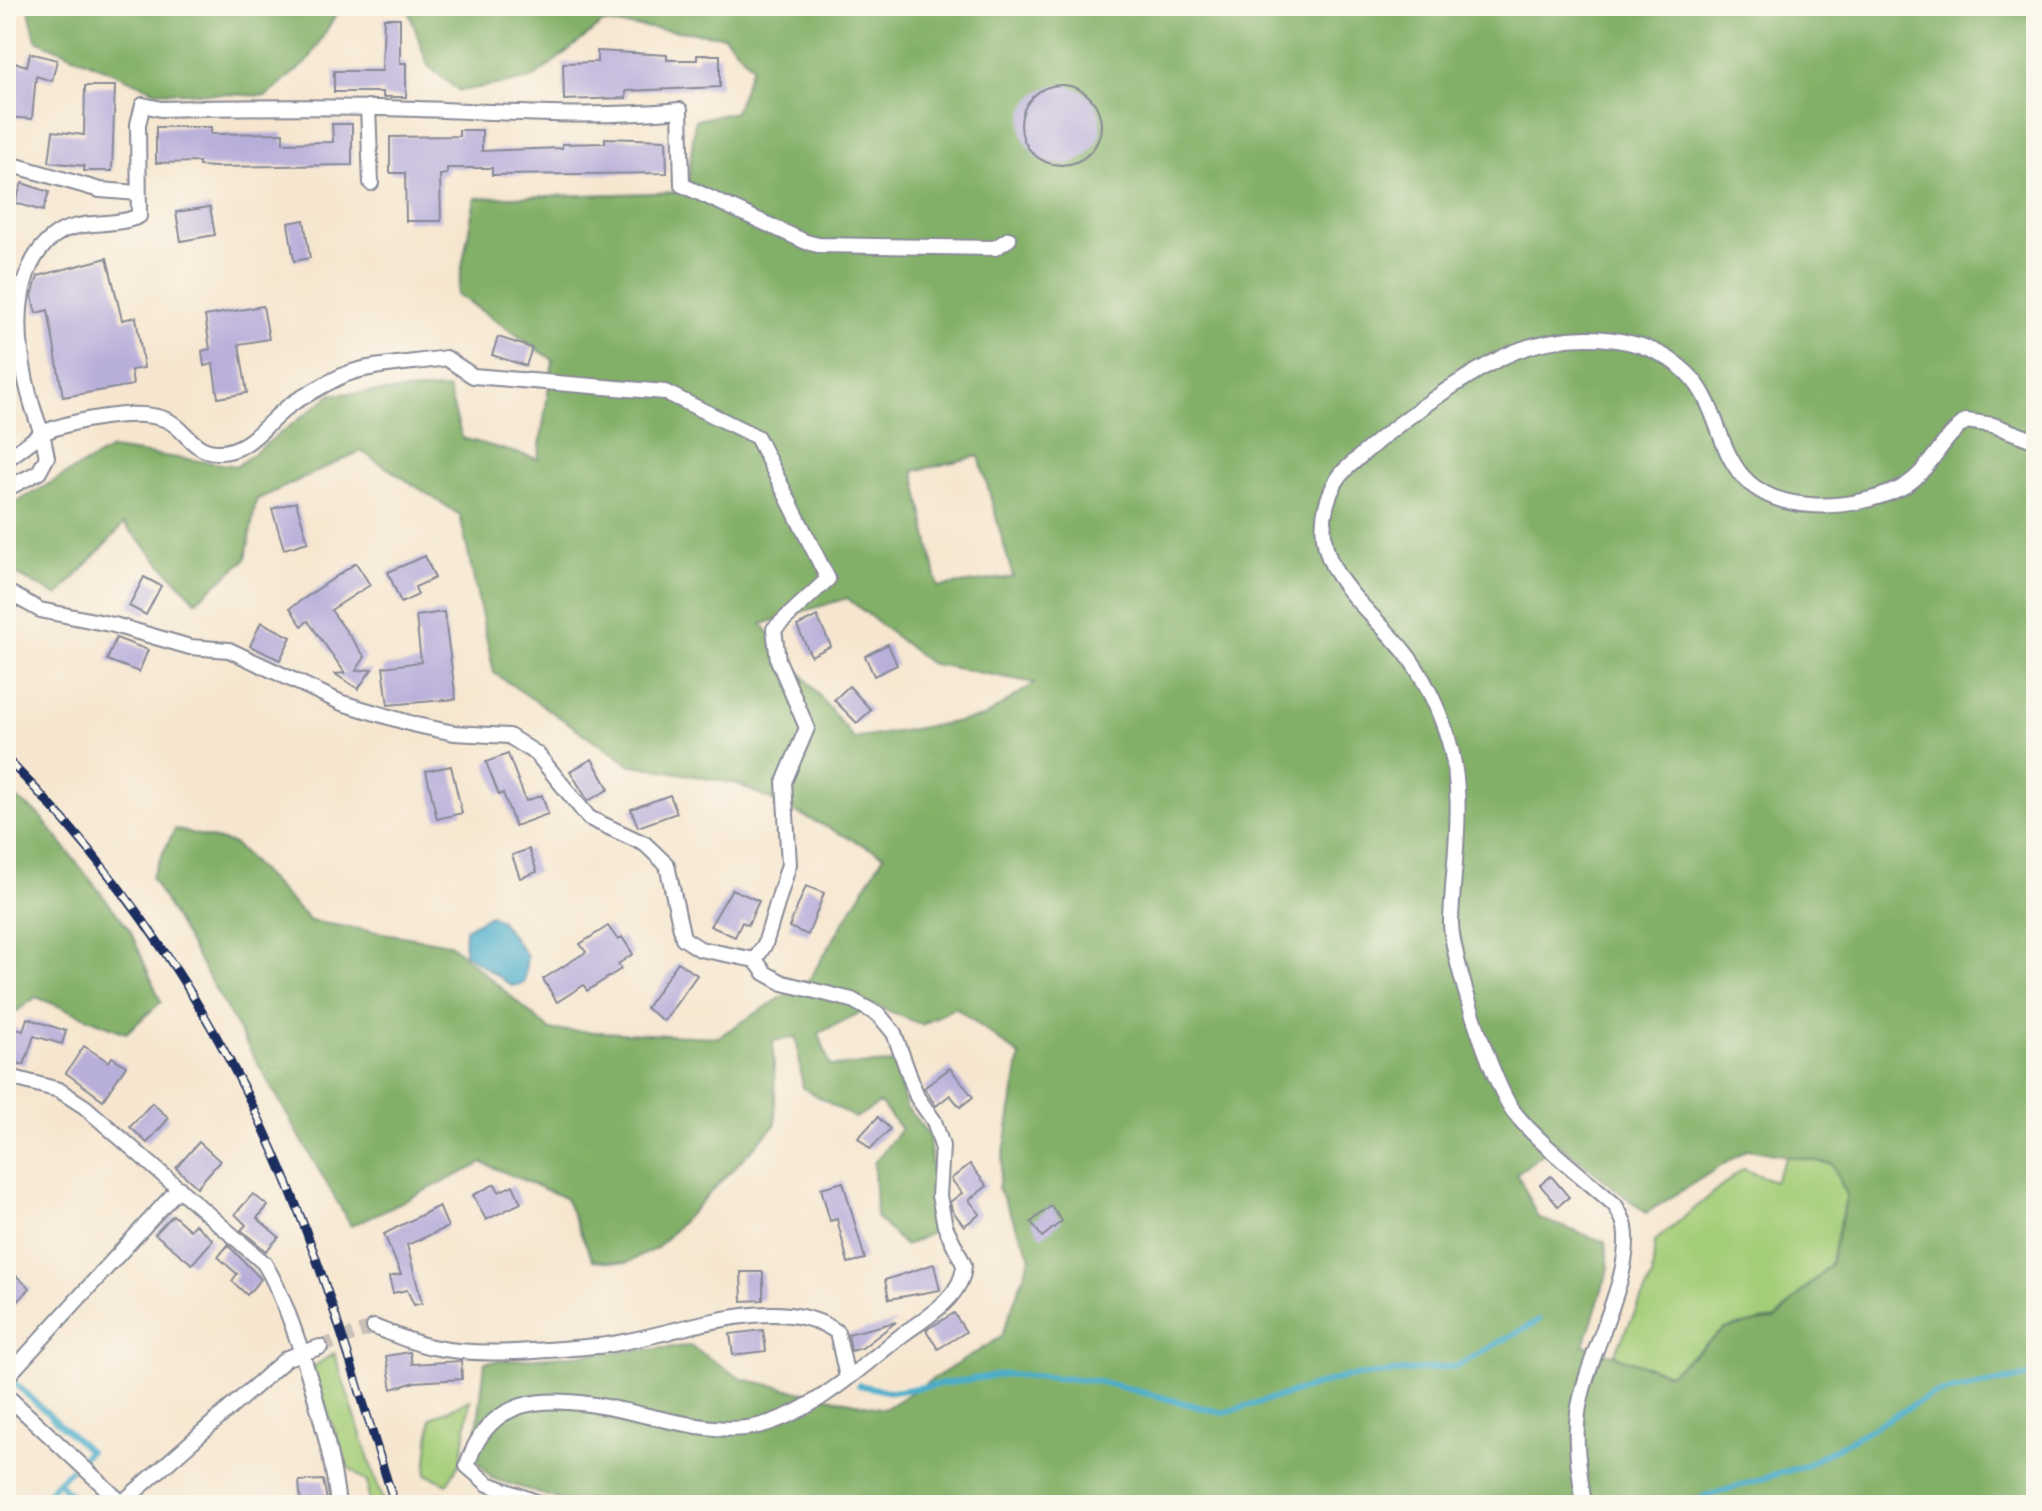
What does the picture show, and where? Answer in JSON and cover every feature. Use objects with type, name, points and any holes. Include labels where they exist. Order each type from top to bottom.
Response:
[{"type":"street","points":[[6,489],[39,472],[47,457],[42,433],[24,389],[13,319],[15,288],[24,260],[40,242],[65,229],[126,222],[139,216],[138,124],[143,105],[161,109],[368,107],[546,117],[623,116],[680,110],[682,185],[806,242],[818,245],[995,248],[1009,239]]},
{"type":"street","points":[[368,107],[371,183]]},
{"type":"street","points":[[6,163],[100,190],[138,193]]},
{"type":"street","points":[[1584,1505],[1577,1452],[1578,1414],[1586,1375],[1617,1285],[1626,1239],[1625,1224],[1615,1205],[1513,1112],[1501,1087],[1452,947],[1459,831],[1457,784],[1448,737],[1434,696],[1405,652],[1338,580],[1323,544],[1324,516],[1330,494],[1343,471],[1412,415],[1507,355],[1564,338],[1615,340],[1662,354],[1689,374],[1706,399],[1740,473],[1766,495],[1801,504],[1859,502],[1901,488],[1921,474],[1950,433],[1966,421],[1993,425],[2036,441]]},
{"type":"street","points":[[6,460],[42,433],[64,423],[146,415],[166,420],[184,432],[195,446],[217,453],[243,447],[292,404],[347,373],[446,358],[473,376],[665,392],[757,437],[828,579],[774,629],[778,660],[807,728],[784,782],[789,864],[765,944],[755,960]]},
{"type":"street","points":[[6,591],[40,610],[114,625],[190,647],[229,650],[342,703],[402,721],[454,733],[509,736],[537,754],[589,818],[645,844],[667,865],[683,938],[700,949],[755,960],[765,973],[783,983],[852,1000],[879,1015],[894,1033],[910,1079],[934,1121],[942,1146],[939,1196],[945,1226],[964,1265],[964,1275],[957,1288],[934,1311],[847,1377],[796,1411],[754,1427],[711,1428],[563,1400],[537,1401],[491,1420],[473,1447],[467,1466],[488,1484],[544,1505]]},
{"type":"street","points":[[6,1076],[59,1090],[85,1107],[264,1263],[275,1280],[300,1354],[335,1469],[338,1505]]},
{"type":"street","points":[[9,1375],[179,1188]]},
{"type":"street","points":[[374,1327],[432,1347],[483,1352],[602,1345],[704,1321],[790,1315],[824,1322],[837,1332],[847,1377]]},
{"type":"street","points":[[6,1395],[123,1504],[287,1358],[320,1347]]},
{"type":"green space","points":[[28,6],[341,6],[308,61],[266,96],[156,91],[36,40]]},
{"type":"green space","points":[[407,6],[2036,6],[2036,1505],[576,1505],[491,1478],[474,1456],[485,1362],[690,1346],[742,1379],[884,1409],[1001,1337],[1031,1256],[998,1188],[1020,1056],[955,1007],[922,1025],[875,1005],[819,1033],[830,1066],[894,1063],[906,1107],[929,1135],[937,1230],[905,1246],[876,1217],[874,1163],[901,1129],[880,1103],[855,1118],[803,1088],[796,1037],[773,1041],[776,1124],[657,1248],[627,1263],[593,1260],[565,1198],[483,1163],[351,1226],[151,877],[175,829],[234,844],[310,921],[450,944],[550,1030],[718,1037],[809,980],[884,855],[738,784],[629,764],[494,673],[460,515],[361,451],[256,500],[246,559],[196,601],[124,524],[58,596],[6,569],[6,508],[111,449],[237,466],[332,394],[448,389],[462,438],[538,459],[553,360],[457,294],[475,198],[687,192],[695,120],[735,112],[752,66],[724,36],[603,23],[532,79],[459,91],[428,66]],"holes":[[[979,456],[1013,577],[938,587],[914,471]],[[847,598],[929,663],[1035,683],[984,717],[854,739],[762,624]],[[1558,1143],[1646,1213],[1748,1149],[1832,1164],[1847,1195],[1830,1265],[1776,1318],[1725,1329],[1669,1374],[1584,1345],[1609,1268],[1605,1242],[1538,1218],[1517,1173]]]},
{"type":"green space","points":[[6,790],[39,815],[130,930],[161,1002],[126,1033],[36,997],[6,1019]]},
{"type":"green space","points":[[1787,1156],[1832,1164],[1847,1195],[1830,1264],[1776,1318],[1725,1329],[1669,1374],[1614,1355],[1652,1278],[1655,1241],[1743,1169],[1774,1181]]},
{"type":"green space","points":[[334,1353],[384,1505],[369,1505],[367,1482],[347,1466],[312,1368]]},
{"type":"green space","points":[[470,1400],[461,1461],[447,1484],[426,1474],[431,1418]]},
{"type":"water","points":[[490,915],[500,920],[527,956],[524,983],[512,986],[464,953],[465,929]]},
{"type":"building","points":[[384,18],[400,18],[400,63],[406,63],[406,97],[383,97],[383,92],[334,92],[334,71],[382,71]]},
{"type":"building","points":[[597,51],[667,55],[667,60],[697,60],[697,55],[720,55],[720,87],[626,91],[626,98],[564,100],[563,63],[597,62]]},
{"type":"building","points":[[30,53],[57,60],[52,81],[36,76],[32,119],[6,117],[6,60],[27,66]]},
{"type":"building","points":[[1053,85],[1069,85],[1090,96],[1101,117],[1101,133],[1090,154],[1069,165],[1053,165],[1039,159],[1027,147],[1021,133],[1021,117],[1027,103],[1039,91]]},
{"type":"building","points":[[85,86],[115,86],[112,171],[84,171],[84,166],[49,162],[53,131],[84,135]]},
{"type":"building","points":[[332,124],[352,124],[352,165],[215,167],[199,166],[199,162],[156,163],[156,127],[211,127],[211,134],[283,133],[283,143],[333,142]]},
{"type":"building","points":[[459,130],[482,130],[482,151],[562,148],[562,144],[605,143],[605,138],[666,140],[667,173],[492,175],[492,168],[447,168],[447,174],[440,175],[441,221],[406,221],[405,173],[390,173],[390,137],[459,136]]},
{"type":"building","points":[[22,183],[49,192],[43,211],[15,203]]},
{"type":"building","points":[[210,207],[215,235],[181,241],[176,212]]},
{"type":"building","points":[[304,220],[310,258],[294,261],[288,223]]},
{"type":"building","points":[[107,258],[122,320],[136,317],[144,368],[131,370],[133,385],[63,397],[48,310],[36,313],[32,296],[38,276]]},
{"type":"building","points":[[263,306],[269,339],[239,344],[247,393],[218,398],[213,364],[204,366],[202,351],[210,349],[205,316]]},
{"type":"building","points":[[498,337],[532,348],[526,366],[492,355]]},
{"type":"building","points":[[296,502],[308,542],[284,549],[272,509]]},
{"type":"building","points":[[425,556],[435,578],[415,587],[418,595],[401,603],[388,572]]},
{"type":"building","points":[[356,563],[370,585],[331,610],[365,657],[356,671],[372,669],[358,689],[335,674],[345,673],[308,621],[302,626],[290,608]]},
{"type":"building","points":[[144,577],[161,586],[146,615],[129,606]]},
{"type":"building","points":[[444,612],[456,699],[388,705],[383,667],[421,662],[416,616]]},
{"type":"building","points":[[817,616],[831,646],[811,656],[797,626]]},
{"type":"building","points":[[261,622],[291,637],[280,660],[250,646]]},
{"type":"building","points":[[116,638],[148,650],[139,672],[107,660]]},
{"type":"building","points":[[888,644],[897,665],[874,676],[865,656]]},
{"type":"building","points":[[849,686],[871,710],[857,723],[834,700]]},
{"type":"building","points":[[508,754],[526,801],[542,795],[548,814],[515,826],[503,793],[499,795],[486,762]]},
{"type":"building","points":[[592,759],[609,789],[588,801],[570,771]]},
{"type":"building","points":[[451,766],[462,813],[437,819],[426,771]]},
{"type":"building","points":[[670,795],[677,813],[638,827],[631,809]]},
{"type":"building","points":[[529,849],[537,872],[520,878],[512,855]]},
{"type":"building","points":[[806,886],[824,893],[808,935],[789,927]]},
{"type":"building","points":[[732,889],[759,901],[748,925],[742,922],[735,937],[710,926]]},
{"type":"building","points":[[608,926],[618,940],[622,937],[633,954],[618,964],[621,969],[587,991],[584,985],[557,1002],[543,979],[586,952],[580,944]]},
{"type":"building","points":[[678,962],[697,975],[664,1021],[646,1008]]},
{"type":"building","points":[[27,1018],[66,1031],[62,1044],[34,1036],[24,1065],[6,1060],[6,1043],[11,1027],[23,1031]]},
{"type":"building","points":[[84,1046],[109,1062],[112,1057],[126,1066],[103,1100],[66,1073]]},
{"type":"building","points":[[950,1068],[973,1097],[960,1107],[950,1095],[936,1106],[924,1088]]},
{"type":"building","points":[[152,1103],[169,1118],[147,1143],[130,1127]]},
{"type":"building","points":[[878,1117],[890,1129],[870,1149],[858,1138]]},
{"type":"building","points":[[199,1142],[220,1161],[197,1187],[176,1168]]},
{"type":"building","points":[[970,1164],[987,1186],[969,1200],[980,1214],[964,1226],[952,1210],[950,1202],[962,1193],[951,1179]]},
{"type":"building","points":[[1551,1176],[1569,1197],[1558,1206],[1540,1185]]},
{"type":"building","points":[[843,1182],[865,1259],[848,1263],[837,1219],[830,1221],[821,1188]]},
{"type":"building","points":[[495,1184],[499,1192],[513,1185],[521,1203],[486,1220],[473,1195]]},
{"type":"building","points":[[253,1194],[268,1206],[257,1218],[279,1237],[266,1251],[241,1230],[246,1225],[235,1214]]},
{"type":"building","points":[[439,1206],[448,1227],[407,1245],[422,1303],[414,1305],[407,1290],[393,1293],[389,1277],[401,1274],[384,1234]]},
{"type":"building","points":[[1051,1206],[1062,1221],[1042,1237],[1031,1222]]},
{"type":"building","points":[[173,1215],[190,1230],[195,1224],[213,1240],[192,1264],[155,1234]]},
{"type":"building","points":[[228,1245],[261,1279],[247,1295],[232,1281],[237,1274],[218,1257]]},
{"type":"building","points":[[934,1264],[940,1290],[889,1299],[885,1280]]},
{"type":"building","points":[[6,1267],[30,1288],[6,1315]]},
{"type":"building","points":[[741,1272],[763,1272],[763,1300],[742,1301]]},
{"type":"building","points":[[954,1313],[966,1332],[938,1349],[926,1330]]},
{"type":"building","points":[[896,1322],[862,1348],[851,1351],[848,1334]]},
{"type":"building","points":[[763,1330],[766,1351],[733,1355],[730,1334]]},
{"type":"building","points":[[410,1352],[412,1364],[461,1361],[462,1379],[415,1382],[392,1389],[386,1356]]},
{"type":"building","points":[[323,1480],[328,1505],[301,1505],[299,1481]]},
{"type":"waterway","points":[[859,1385],[892,1392],[1005,1374],[1098,1381],[1223,1413],[1345,1377],[1457,1366],[1539,1320]]},
{"type":"waterway","points":[[1693,1505],[1703,1497],[1804,1466],[1933,1394],[2036,1375]]},
{"type":"waterway","points":[[9,1378],[89,1451],[83,1457]]},
{"type":"waterway","points":[[35,1505],[70,1470]]},
{"type":"waterway","points":[[58,1482],[81,1505]]},
{"type":"tunnel","points":[[320,1347],[374,1327]]},
{"type":"railway","points":[[6,758],[81,840],[115,883],[178,972],[233,1067],[299,1211],[395,1505]]}]
